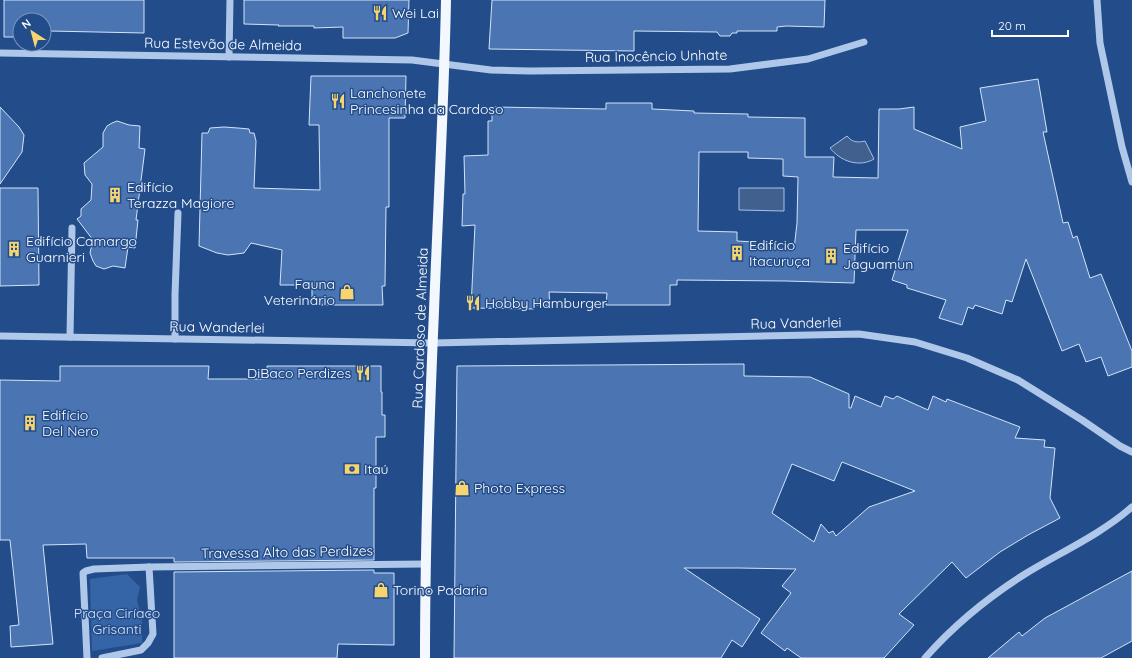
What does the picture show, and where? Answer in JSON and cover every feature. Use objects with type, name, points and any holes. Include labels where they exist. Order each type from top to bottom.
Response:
[{"type":"main road","name":"Rua Cardoso de Almeida","points":[[425,658],[425,564],[445,65],[446,0]]},
{"type":"street","points":[[229,57],[230,0]]},
{"type":"street","points":[[1097,0],[1100,43],[1122,146],[1132,182]]},
{"type":"street","name":"Rua Inocêncio Unhate","points":[[445,65],[491,70],[530,71],[730,69],[808,59],[864,42]]},
{"type":"street","name":"Rua Estevão de Almeida","points":[[0,52],[412,60],[445,65]]},
{"type":"street","points":[[175,339],[178,213]]},
{"type":"street","points":[[70,337],[72,228]]},
{"type":"street","name":"Rua Vanderlei","points":[[433,343],[859,334],[915,342],[967,358],[1018,380],[1120,446],[1132,452]]},
{"type":"street","name":"Rua Wanderlei","points":[[0,336],[433,343]]},
{"type":"street","points":[[925,658],[944,637],[973,610],[1025,574],[1108,526],[1132,507]]},
{"type":"street","name":"Travessa Alto das Perdizes","points":[[87,658],[83,573],[86,571],[94,569],[149,567],[425,564]]},
{"type":"street","points":[[102,658],[141,650],[148,643],[152,634],[149,567]]},
{"type":"green space","name":"Praça Ciríaco Grisanti","points":[[127,574],[140,587],[137,600],[142,620],[142,643],[92,651],[90,579]]},
{"type":"shaded area","points":[[847,136],[855,142],[865,141],[874,159],[868,162],[856,163],[844,160],[834,153],[830,148]]},
{"type":"shaded area","points":[[739,188],[784,188],[784,211],[739,210]]},
{"type":"building","points":[[4,0],[144,0],[144,33],[52,31],[52,12],[12,12],[12,37],[4,37]]},
{"type":"building","points":[[244,0],[409,0],[408,33],[395,38],[343,38],[343,27],[314,28],[314,26],[244,24]]},
{"type":"building","points":[[492,0],[825,0],[824,27],[786,26],[777,27],[777,31],[737,31],[737,33],[732,33],[730,36],[720,36],[717,32],[634,31],[634,51],[489,49]]},
{"type":"building","points":[[311,76],[406,76],[405,118],[389,118],[389,207],[386,207],[385,286],[382,286],[383,305],[316,305],[317,298],[312,298],[312,285],[280,285],[282,250],[251,243],[244,253],[228,255],[217,253],[199,246],[202,133],[208,133],[210,128],[224,127],[249,129],[250,133],[254,133],[256,141],[254,188],[320,190],[319,125],[309,125]]},
{"type":"building","points":[[1038,79],[1047,132],[1043,132],[1063,223],[1068,222],[1073,238],[1077,236],[1090,278],[1101,274],[1132,351],[1132,367],[1108,376],[1101,357],[1086,362],[1079,344],[1062,351],[1026,259],[1012,302],[1006,300],[1002,314],[975,305],[973,309],[968,307],[962,325],[939,318],[946,300],[907,288],[907,285],[892,280],[908,230],[856,230],[854,283],[677,280],[677,285],[670,285],[670,305],[606,305],[607,293],[549,292],[550,306],[534,305],[534,309],[471,308],[475,225],[462,226],[463,194],[465,194],[464,156],[488,155],[488,121],[492,121],[492,108],[606,109],[606,103],[652,103],[652,109],[694,111],[694,113],[748,114],[748,117],[805,118],[805,157],[834,157],[833,177],[878,178],[879,109],[914,107],[914,129],[962,149],[960,127],[986,121],[980,88]],"holes":[[[699,152],[748,152],[748,158],[783,159],[783,176],[798,177],[797,223],[794,249],[755,247],[755,242],[737,241],[737,232],[698,231]]]},
{"type":"building","points":[[0,107],[19,127],[24,135],[22,152],[0,184]]},
{"type":"building","name":"Edifício Terazza Magiore","points":[[117,121],[129,125],[140,126],[139,148],[145,149],[136,220],[138,220],[135,248],[128,247],[125,268],[113,266],[104,269],[96,266],[93,261],[90,253],[93,240],[77,219],[81,216],[81,209],[91,200],[92,184],[85,175],[84,163],[103,147],[103,133],[107,126]]},
{"type":"building","points":[[0,188],[38,188],[39,285],[0,286]]},
{"type":"building","points":[[744,364],[744,376],[810,377],[849,394],[849,408],[851,408],[855,396],[881,407],[885,396],[893,399],[897,396],[928,410],[933,396],[946,402],[947,399],[1020,427],[1015,438],[1045,440],[1044,447],[1055,448],[1050,498],[1060,518],[1000,552],[966,578],[952,562],[899,614],[914,625],[884,658],[801,658],[787,648],[785,651],[761,633],[791,593],[782,586],[796,569],[684,568],[760,619],[742,647],[732,640],[721,658],[454,658],[457,366]],"holes":[[[842,462],[915,491],[869,507],[836,536],[833,531],[829,533],[821,524],[814,542],[772,513],[792,464],[834,481]]]},
{"type":"building","points":[[60,366],[209,366],[208,379],[267,379],[267,366],[381,366],[382,415],[385,415],[385,437],[376,437],[374,560],[174,562],[174,558],[87,558],[86,544],[43,545],[53,644],[11,647],[10,626],[19,625],[10,540],[0,540],[0,380],[60,381]]},
{"type":"building","points":[[374,570],[374,573],[394,573],[394,645],[338,644],[337,658],[174,658],[174,572]]},
{"type":"building","points":[[1132,571],[1132,641],[1101,658],[988,658],[1019,632],[1022,636],[1045,618]]},
{"type":"place","name":"Wei Lai","points":[[380,13]]},
{"type":"place","name":"Lanchonete Princesinha da Cardoso","points":[[338,101]]},
{"type":"place","name":"Edifício Terazza Magiore","points":[[115,195]]},
{"type":"place","name":"Edifício Camargo Guarnieri","points":[[14,249]]},
{"type":"place","name":"Edifício Itacuruça","points":[[737,253]]},
{"type":"place","name":"Edifício Jaguamun","points":[[831,256]]},
{"type":"place","name":"Fauna Veterinário","points":[[347,292]]},
{"type":"place","name":"Hobby Hamburger","points":[[473,303]]},
{"type":"place","name":"DiBaco Perdizes","points":[[363,373]]},
{"type":"place","name":"Edifício Del Nero","points":[[30,423]]},
{"type":"place","name":"Itaú","points":[[352,469]]},
{"type":"place","name":"Photo Express","points":[[462,488]]},
{"type":"place","name":"Torino Padaria","points":[[381,590]]}]
